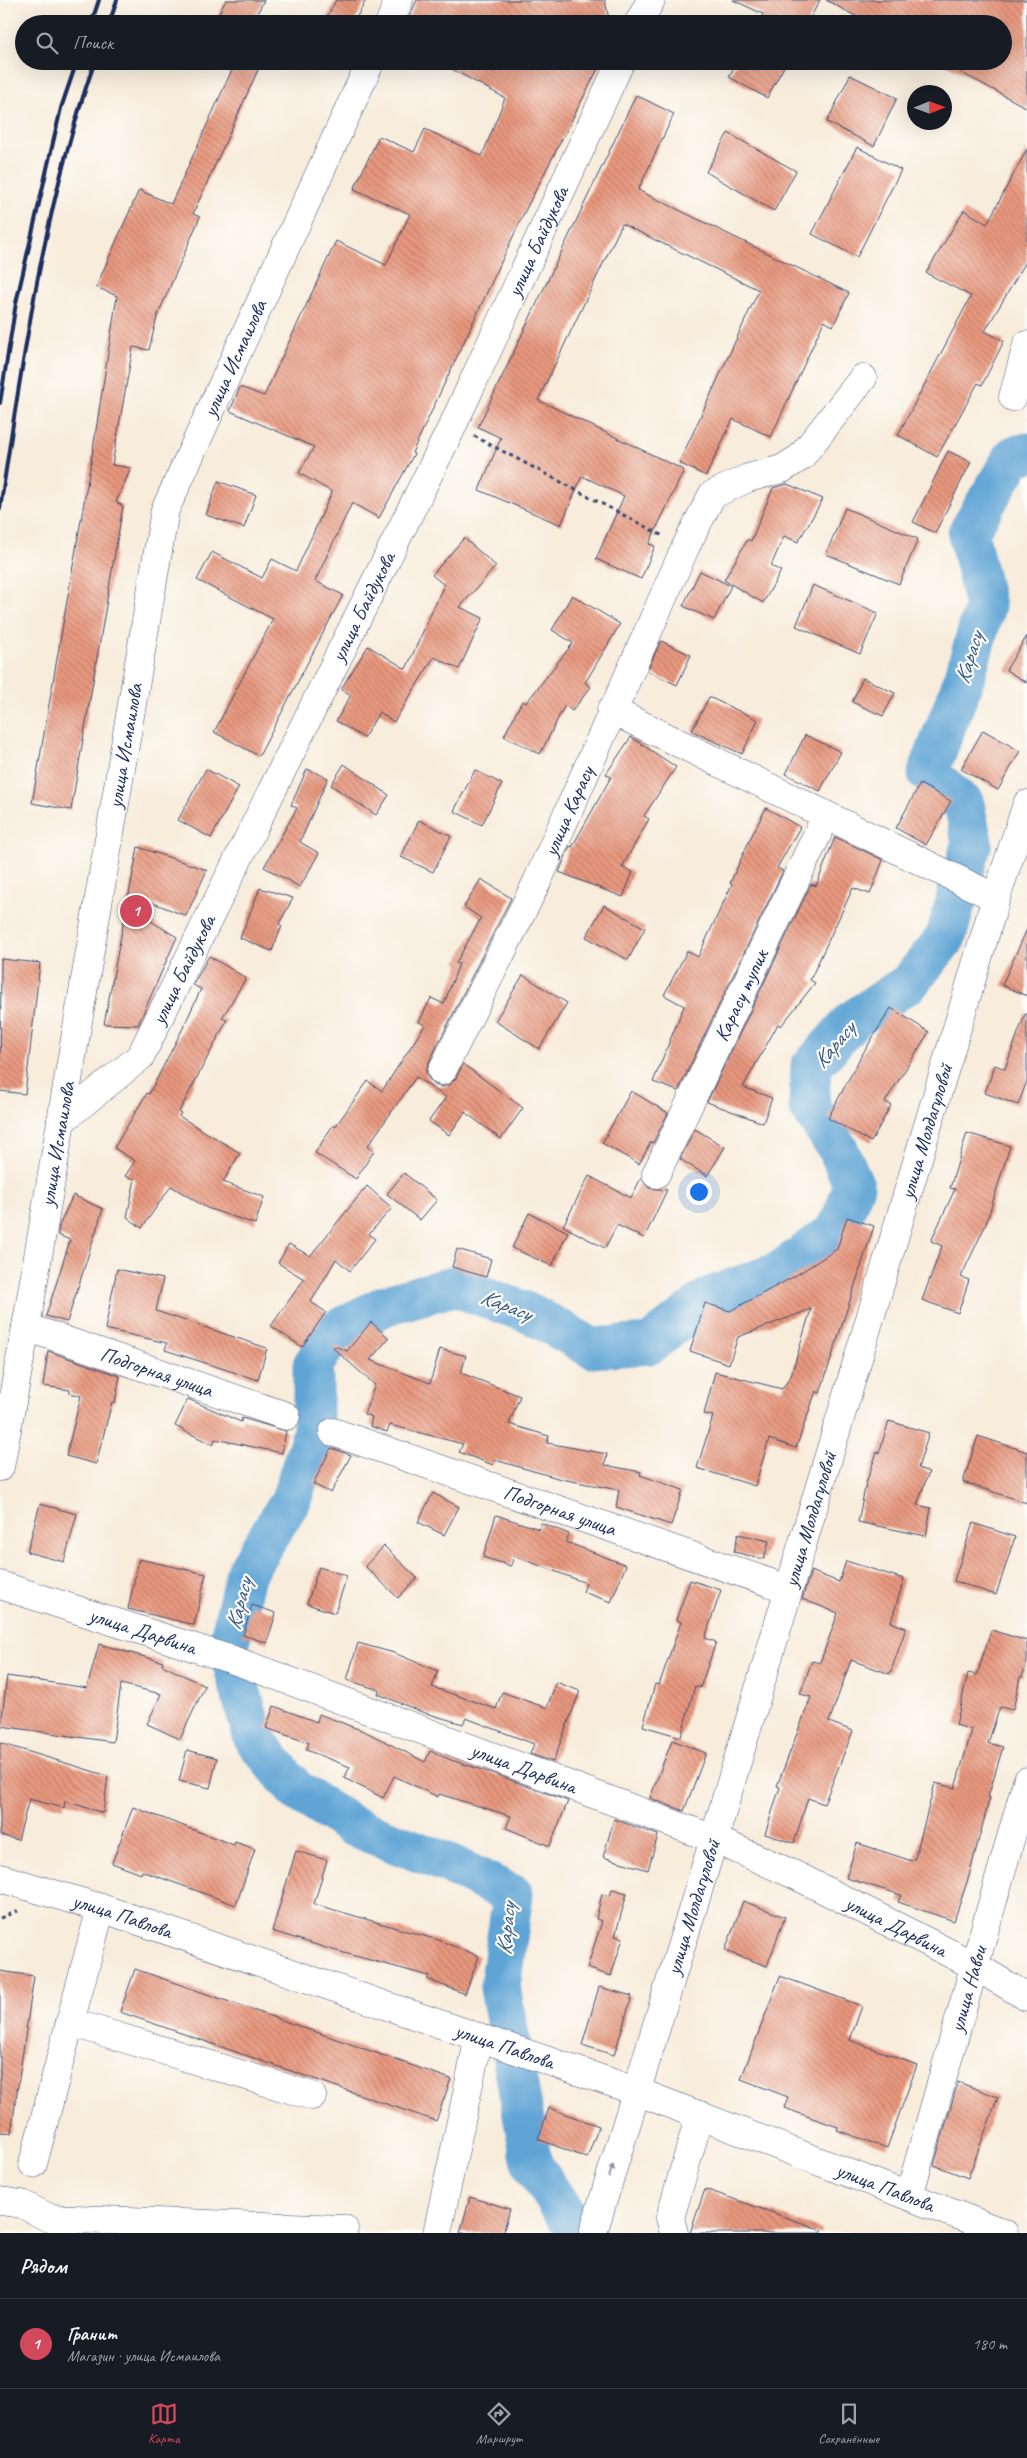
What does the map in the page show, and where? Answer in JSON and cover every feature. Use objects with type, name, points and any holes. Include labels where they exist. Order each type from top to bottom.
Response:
[{"type":"street","points":[[393,15],[400,0]]},
{"type":"street","points":[[630,0],[635,15]]},
{"type":"street","points":[[643,15],[651,0]]},
{"type":"street","name":"улица Исмаилова","points":[[0,1467],[26,1327],[165,510],[367,70]]},
{"type":"street","name":"улица Байдукова","points":[[61,1121],[140,1057],[454,425],[617,70]]},
{"type":"street","points":[[1013,397],[1027,345]]},
{"type":"street","name":"улица Карасу","points":[[442,1071],[537,882],[611,710],[685,548],[712,495],[748,478],[782,470],[801,457],[863,378]]},
{"type":"street","points":[[611,710],[996,898]]},
{"type":"street","name":"улица Молдагуловой","points":[[595,2225],[714,1838],[996,898],[1027,804]]},
{"type":"street","name":"Карасу тупик","points":[[656,1174],[826,816]]},
{"type":"street","name":"Подгорная улица","points":[[26,1327],[286,1416]]},
{"type":"street","name":"Подгорная улица","points":[[333,1432],[788,1588]]},
{"type":"street","name":"улица Дарвина","points":[[0,1585],[227,1658],[714,1838],[797,1876],[975,1966],[1027,1997]]},
{"type":"street","name":"улица Навои","points":[[909,2196],[1027,1781]]},
{"type":"street","name":"улица Павлова","points":[[0,1878],[101,1908],[636,2091],[1004,2233]]},
{"type":"street","points":[[33,2164],[101,1908]]},
{"type":"street","points":[[70,2022],[312,2096]]},
{"type":"street","points":[[437,2233],[479,2037]]},
{"type":"street","points":[[674,2233],[670,2218],[700,2115]]},
{"type":"street","points":[[0,2200],[22,2204],[50,2226],[344,2229]]},
{"type":"path","points":[[454,425],[685,548]]},
{"type":"building","points":[[226,0],[264,0],[256,15],[218,15]]},
{"type":"building","points":[[336,0],[366,0],[358,15],[328,15]]},
{"type":"building","points":[[417,0],[605,0],[608,15],[410,15]]},
{"type":"building","points":[[733,0],[820,0],[812,15],[763,14]]},
{"type":"building","points":[[826,0],[1027,0],[1027,108],[957,70],[1012,70],[1012,15],[854,15]]},
{"type":"building","points":[[232,70],[258,70],[193,214],[200,217],[157,317],[149,350],[133,347],[112,465],[131,468],[116,502],[123,506],[71,810],[32,803],[91,462],[117,296],[96,287],[139,190],[171,204]]},
{"type":"building","points":[[454,70],[597,70],[525,211],[412,453],[414,454],[379,518],[352,503],[315,581],[343,595],[259,756],[214,732],[273,619],[197,580],[212,552],[262,578],[272,559],[296,571],[332,492],[299,473],[314,447],[230,411],[240,387],[264,396],[336,241],[386,265],[410,214],[354,189],[379,136],[414,152],[425,129],[482,156],[505,98]]},
{"type":"building","points":[[732,70],[782,70],[767,98],[729,77]]},
{"type":"building","points":[[850,75],[897,98],[874,146],[827,122]]},
{"type":"building","points":[[636,95],[674,114],[638,190],[849,293],[833,326],[824,321],[771,437],[733,419],[706,476],[679,463],[759,290],[622,224],[538,400],[684,470],[649,544],[655,546],[641,579],[596,559],[624,496],[582,476],[561,525],[479,490],[501,438],[478,427]]},
{"type":"building","points":[[728,133],[796,171],[774,211],[706,172]]},
{"type":"building","points":[[857,147],[901,170],[857,257],[812,234]]},
{"type":"building","points":[[1027,149],[1027,260],[985,331],[1004,341],[982,385],[978,383],[937,457],[898,435],[971,296],[926,273],[964,210],[987,224]]},
{"type":"building","points":[[948,451],[971,462],[935,533],[913,522]]},
{"type":"building","points":[[218,481],[256,495],[244,528],[206,515]]},
{"type":"building","points":[[787,484],[823,499],[798,542],[784,536],[771,566],[781,571],[763,603],[724,580],[748,539],[751,541],[773,488]]},
{"type":"building","points":[[845,508],[918,539],[899,584],[826,554]]},
{"type":"building","points":[[464,538],[496,566],[460,607],[483,618],[459,669],[434,657],[394,722],[379,712],[364,738],[336,721],[351,695],[341,689],[368,646],[406,669],[444,585],[432,575]]},
{"type":"building","points":[[700,571],[731,586],[714,620],[683,606]]},
{"type":"building","points":[[813,585],[878,613],[860,654],[796,626]]},
{"type":"building","points":[[572,595],[620,624],[585,683],[591,687],[572,711],[565,705],[540,754],[504,736],[522,701],[526,703],[573,643],[552,630]]},
{"type":"building","points":[[1027,636],[1027,683],[1006,670]]},
{"type":"building","points":[[661,641],[691,655],[677,685],[647,671]]},
{"type":"building","points":[[863,678],[895,693],[883,716],[852,702]]},
{"type":"building","points":[[709,697],[758,720],[742,754],[692,731]]},
{"type":"building","points":[[983,730],[1020,751],[998,790],[961,769]]},
{"type":"building","points":[[805,735],[841,752],[820,791],[786,774]]},
{"type":"building","points":[[631,737],[676,767],[644,816],[649,819],[622,867],[633,872],[623,897],[559,872],[570,846],[572,847],[611,777],[606,774]]},
{"type":"building","points":[[344,764],[389,795],[376,815],[331,785]]},
{"type":"building","points":[[206,769],[239,787],[211,838],[178,820]]},
{"type":"building","points":[[307,769],[328,778],[300,842],[319,853],[300,887],[264,867],[297,808],[291,805]]},
{"type":"building","points":[[475,770],[502,784],[482,825],[454,811]]},
{"type":"building","points":[[920,784],[951,801],[926,845],[896,828]]},
{"type":"building","points":[[766,808],[800,827],[777,868],[783,871],[678,1091],[653,1082],[684,1006],[664,995],[687,951],[698,957],[732,884],[730,883],[750,839]]},
{"type":"building","points":[[419,820],[451,836],[433,872],[401,857]]},
{"type":"building","points":[[835,837],[883,860],[870,894],[853,888],[810,980],[815,983],[781,1026],[778,1024],[743,1087],[772,1098],[763,1123],[707,1102],[811,884],[816,886]]},
{"type":"building","points":[[138,847],[207,870],[186,916],[151,902],[144,917],[177,937],[138,1025],[104,1024]]},
{"type":"building","points":[[481,879],[511,898],[428,1064],[426,1072],[429,1079],[435,1085],[443,1087],[450,1084],[456,1078],[463,1064],[523,1108],[501,1139],[465,1112],[449,1135],[429,1121],[446,1097],[416,1077],[367,1147],[374,1151],[356,1179],[315,1153],[333,1125],[335,1127],[368,1081],[382,1091],[425,1025],[419,1022],[431,998],[444,1004],[459,964],[456,963],[481,918],[464,907]]},
{"type":"building","points":[[260,888],[293,898],[279,924],[282,926],[272,951],[240,938]]},
{"type":"building","points":[[604,905],[645,928],[628,960],[586,937]]},
{"type":"building","points":[[1027,929],[1027,996],[1002,985]]},
{"type":"building","points":[[209,956],[246,978],[222,1018],[227,1020],[179,1112],[181,1113],[179,1116],[240,1153],[223,1182],[264,1197],[255,1224],[207,1208],[171,1186],[142,1228],[127,1217],[135,1179],[125,1176],[135,1161],[114,1148],[147,1093],[149,1094],[182,1030],[201,989],[193,985]]},
{"type":"building","points":[[1,959],[40,963],[25,1094],[0,1091]]},
{"type":"building","points":[[523,975],[567,1003],[539,1049],[495,1021]]},
{"type":"building","points":[[891,1008],[929,1032],[885,1102],[891,1105],[871,1142],[828,1118],[860,1058]]},
{"type":"building","points":[[1025,1014],[1027,1014],[1027,1081],[1018,1105],[985,1093],[995,1065],[1005,1069]]},
{"type":"building","points":[[631,1091],[668,1113],[653,1143],[651,1142],[639,1164],[602,1143]]},
{"type":"building","points":[[695,1129],[725,1147],[707,1176],[680,1159]]},
{"type":"building","points":[[967,1133],[1010,1146],[986,1224],[961,1277],[969,1280],[958,1313],[922,1300],[942,1246],[931,1241],[955,1189],[950,1188]]},
{"type":"building","points":[[404,1173],[437,1200],[420,1220],[387,1194]]},
{"type":"building","points":[[589,1176],[631,1198],[641,1178],[649,1188],[667,1190],[644,1238],[617,1225],[605,1248],[563,1226]]},
{"type":"building","points":[[367,1186],[392,1208],[369,1234],[375,1239],[350,1271],[336,1259],[311,1302],[326,1312],[302,1347],[271,1326],[304,1279],[278,1263],[289,1244],[310,1256]]},
{"type":"building","points":[[73,1195],[103,1209],[67,1322],[46,1316],[70,1240],[58,1235],[59,1226]]},
{"type":"building","points":[[529,1213],[568,1232],[552,1266],[512,1248]]},
{"type":"building","points":[[847,1217],[874,1226],[820,1393],[816,1391],[796,1448],[769,1439],[755,1486],[697,1468],[713,1416],[704,1414],[715,1372],[782,1389],[791,1376],[811,1309],[738,1337],[729,1364],[690,1351],[705,1303],[730,1311],[795,1276],[837,1249]]},
{"type":"building","points":[[457,1249],[491,1259],[486,1277],[452,1267]]},
{"type":"building","points":[[117,1269],[163,1279],[156,1311],[267,1348],[258,1380],[165,1350],[167,1343],[105,1329]]},
{"type":"building","points":[[371,1322],[389,1338],[370,1360],[430,1383],[440,1349],[466,1356],[461,1373],[520,1396],[509,1424],[549,1436],[547,1443],[607,1454],[605,1465],[641,1472],[640,1475],[683,1490],[671,1525],[616,1507],[619,1490],[561,1479],[495,1460],[493,1465],[459,1452],[463,1444],[390,1425],[387,1432],[370,1426],[372,1417],[364,1414],[375,1385],[333,1348],[335,1346],[347,1351]]},
{"type":"building","points":[[48,1351],[120,1376],[115,1402],[112,1402],[96,1464],[66,1456],[81,1396],[70,1393],[70,1390],[43,1386]]},
{"type":"building","points":[[188,1399],[241,1422],[242,1418],[286,1431],[282,1453],[215,1439],[213,1445],[175,1426]]},
{"type":"building","points":[[889,1421],[929,1433],[918,1468],[929,1472],[917,1505],[931,1508],[926,1536],[858,1522],[866,1483],[877,1452],[879,1453]]},
{"type":"building","points":[[978,1436],[1027,1452],[1027,1503],[963,1482]]},
{"type":"building","points":[[331,1448],[351,1455],[331,1493],[313,1484]]},
{"type":"building","points":[[433,1493],[459,1507],[444,1535],[418,1522]]},
{"type":"building","points":[[40,1504],[77,1514],[64,1562],[27,1552]]},
{"type":"building","points":[[496,1515],[539,1529],[541,1523],[569,1534],[566,1542],[626,1565],[611,1602],[583,1592],[586,1583],[514,1556],[511,1566],[483,1557]]},
{"type":"building","points":[[973,1523],[1015,1537],[996,1595],[954,1581]]},
{"type":"building","points":[[738,1534],[769,1541],[764,1559],[734,1552]]},
{"type":"building","points":[[384,1546],[417,1578],[398,1598],[365,1566]]},
{"type":"building","points":[[139,1559],[206,1574],[194,1625],[128,1609]]},
{"type":"building","points":[[846,1561],[904,1579],[891,1622],[906,1628],[890,1674],[851,1660],[829,1722],[853,1731],[824,1804],[808,1798],[794,1843],[765,1834],[780,1787],[777,1786],[811,1697],[800,1694],[812,1661],[820,1663],[838,1613],[802,1599],[811,1571],[839,1582]]},
{"type":"building","points":[[319,1567],[347,1576],[335,1613],[307,1604]]},
{"type":"building","points":[[690,1580],[721,1590],[705,1638],[716,1642],[700,1688],[695,1686],[681,1737],[643,1726],[655,1684],[659,1685],[681,1622],[676,1620]]},
{"type":"building","points":[[252,1605],[276,1613],[267,1643],[243,1635]]},
{"type":"building","points":[[991,1630],[1027,1641],[1027,1662],[1022,1677],[1020,1677],[1013,1710],[1000,1707],[988,1743],[1003,1747],[988,1797],[990,1797],[969,1876],[954,1921],[898,1902],[901,1895],[846,1878],[857,1843],[912,1861],[915,1858],[935,1783],[955,1788],[972,1730],[956,1725],[968,1673],[977,1675]]},
{"type":"building","points":[[358,1643],[394,1653],[438,1671],[432,1687],[496,1709],[502,1692],[547,1708],[556,1682],[580,1691],[553,1762],[530,1754],[534,1744],[466,1718],[463,1724],[422,1712],[378,1694],[379,1690],[347,1680]]},
{"type":"building","points":[[99,1644],[163,1662],[162,1665],[205,1686],[180,1739],[147,1724],[161,1694],[121,1684],[113,1742],[1,1726],[7,1676],[87,1688]]},
{"type":"building","points":[[274,1706],[317,1722],[319,1714],[366,1732],[425,1762],[430,1751],[568,1801],[550,1846],[506,1828],[511,1816],[439,1794],[438,1797],[394,1776],[383,1798],[344,1778],[350,1767],[306,1750],[309,1743],[266,1728]]},
{"type":"building","points":[[672,1740],[706,1753],[684,1811],[650,1798]]},
{"type":"building","points":[[0,1743],[108,1776],[103,1813],[65,1801],[64,1808],[29,1799],[18,1840],[0,1835]]},
{"type":"building","points":[[187,1750],[217,1758],[210,1788],[179,1781]]},
{"type":"building","points":[[133,1807],[234,1845],[235,1842],[255,1849],[236,1905],[142,1871],[141,1874],[112,1863]]},
{"type":"building","points":[[614,1819],[658,1835],[648,1870],[603,1857]]},
{"type":"building","points":[[296,1851],[327,1860],[314,1904],[438,1940],[479,1956],[465,1994],[427,1979],[429,1976],[272,1931]]},
{"type":"building","points":[[612,1889],[627,1893],[615,1936],[623,1938],[611,1976],[587,1968],[602,1921],[596,1919],[602,1894],[610,1896]]},
{"type":"building","points":[[743,1901],[785,1917],[767,1966],[725,1951]]},
{"type":"building","points":[[135,1969],[451,2079],[436,2121],[120,2012]]},
{"type":"building","points":[[0,1971],[34,1976],[11,2133],[0,2132]]},
{"type":"building","points":[[780,1976],[862,2006],[850,2040],[917,2065],[887,2148],[837,2130],[838,2127],[784,2108],[788,2097],[741,2079]]},
{"type":"building","points":[[599,1987],[632,1996],[614,2055],[582,2045]]},
{"type":"building","points":[[958,2082],[998,2097],[968,2178],[934,2165]]},
{"type":"building","points":[[549,2108],[599,2126],[587,2158],[538,2139]]},
{"type":"building","points":[[705,2189],[822,2230],[822,2233],[690,2233]]},
{"type":"building","points":[[470,2197],[510,2209],[503,2233],[460,2233]]},
{"type":"waterway","name":"Карасу","points":[[578,2233],[532,2164],[500,1987],[513,1895],[447,1863],[352,1826],[296,1790],[254,1739],[228,1646],[246,1572],[291,1500],[313,1432],[313,1365],[334,1332],[386,1305],[454,1286],[534,1315],[592,1348],[650,1344],[710,1297],[779,1272],[837,1230],[854,1186],[838,1149],[809,1106],[811,1067],[853,1020],[909,983],[946,937],[972,842],[964,804],[928,773],[964,679],[985,606],[968,533],[1014,456],[1027,453]]},
{"type":"railway","points":[[94,15],[99,0]]},
{"type":"railway","points":[[112,15],[117,0]]},
{"type":"railway","points":[[0,403],[16,303],[61,108],[74,70]]},
{"type":"railway","points":[[0,509],[37,282],[62,171],[77,115],[92,70]]},
{"type":"place","name":"Гранит","points":[[136,911]]}]
